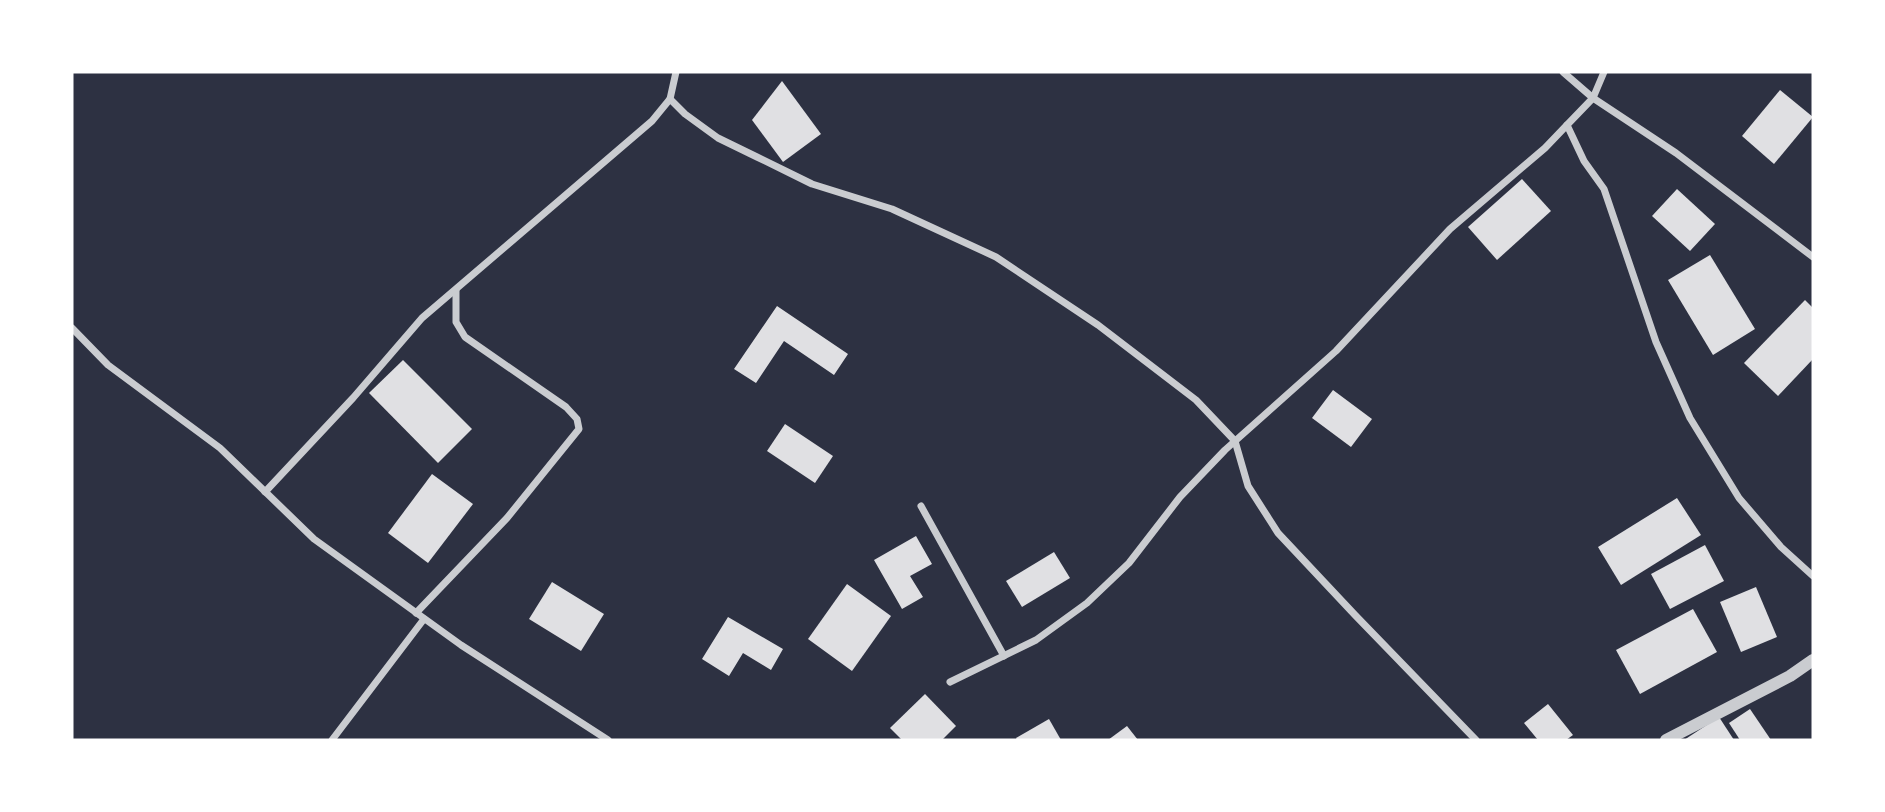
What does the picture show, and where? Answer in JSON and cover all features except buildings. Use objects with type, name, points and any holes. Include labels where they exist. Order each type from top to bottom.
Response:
[{"type":"street","points":[[265,492],[353,398],[422,318],[652,121],[670,99],[676,72]]},
{"type":"street","points":[[1563,72],[1593,97],[1676,153],[1813,257]]},
{"type":"street","points":[[950,682],[1036,640],[1087,603],[1129,563],[1180,497],[1235,441],[1336,351],[1450,229],[1545,148],[1593,97],[1604,72]]},
{"type":"street","points":[[670,99],[685,114],[718,138],[768,163],[812,184],[892,209],[996,257],[1098,324],[1185,391],[1235,441],[1248,486],[1279,533],[1354,615],[1476,740]]},
{"type":"street","points":[[1567,125],[1584,161],[1604,189],[1656,342],[1690,418],[1739,498],[1780,547],[1813,576]]},
{"type":"street","points":[[416,613],[507,518],[579,429],[577,419],[566,407],[465,337],[456,322],[456,289]]},
{"type":"street","points":[[72,328],[108,365],[220,448],[314,539],[461,645],[608,740]]},
{"type":"street","points":[[921,506],[1004,656]]},
{"type":"street","points":[[332,740],[424,619]]},
{"type":"street","points":[[1666,740],[1790,676],[1813,660]]},
{"type":"street","points":[[590,740],[595,732]]}]
